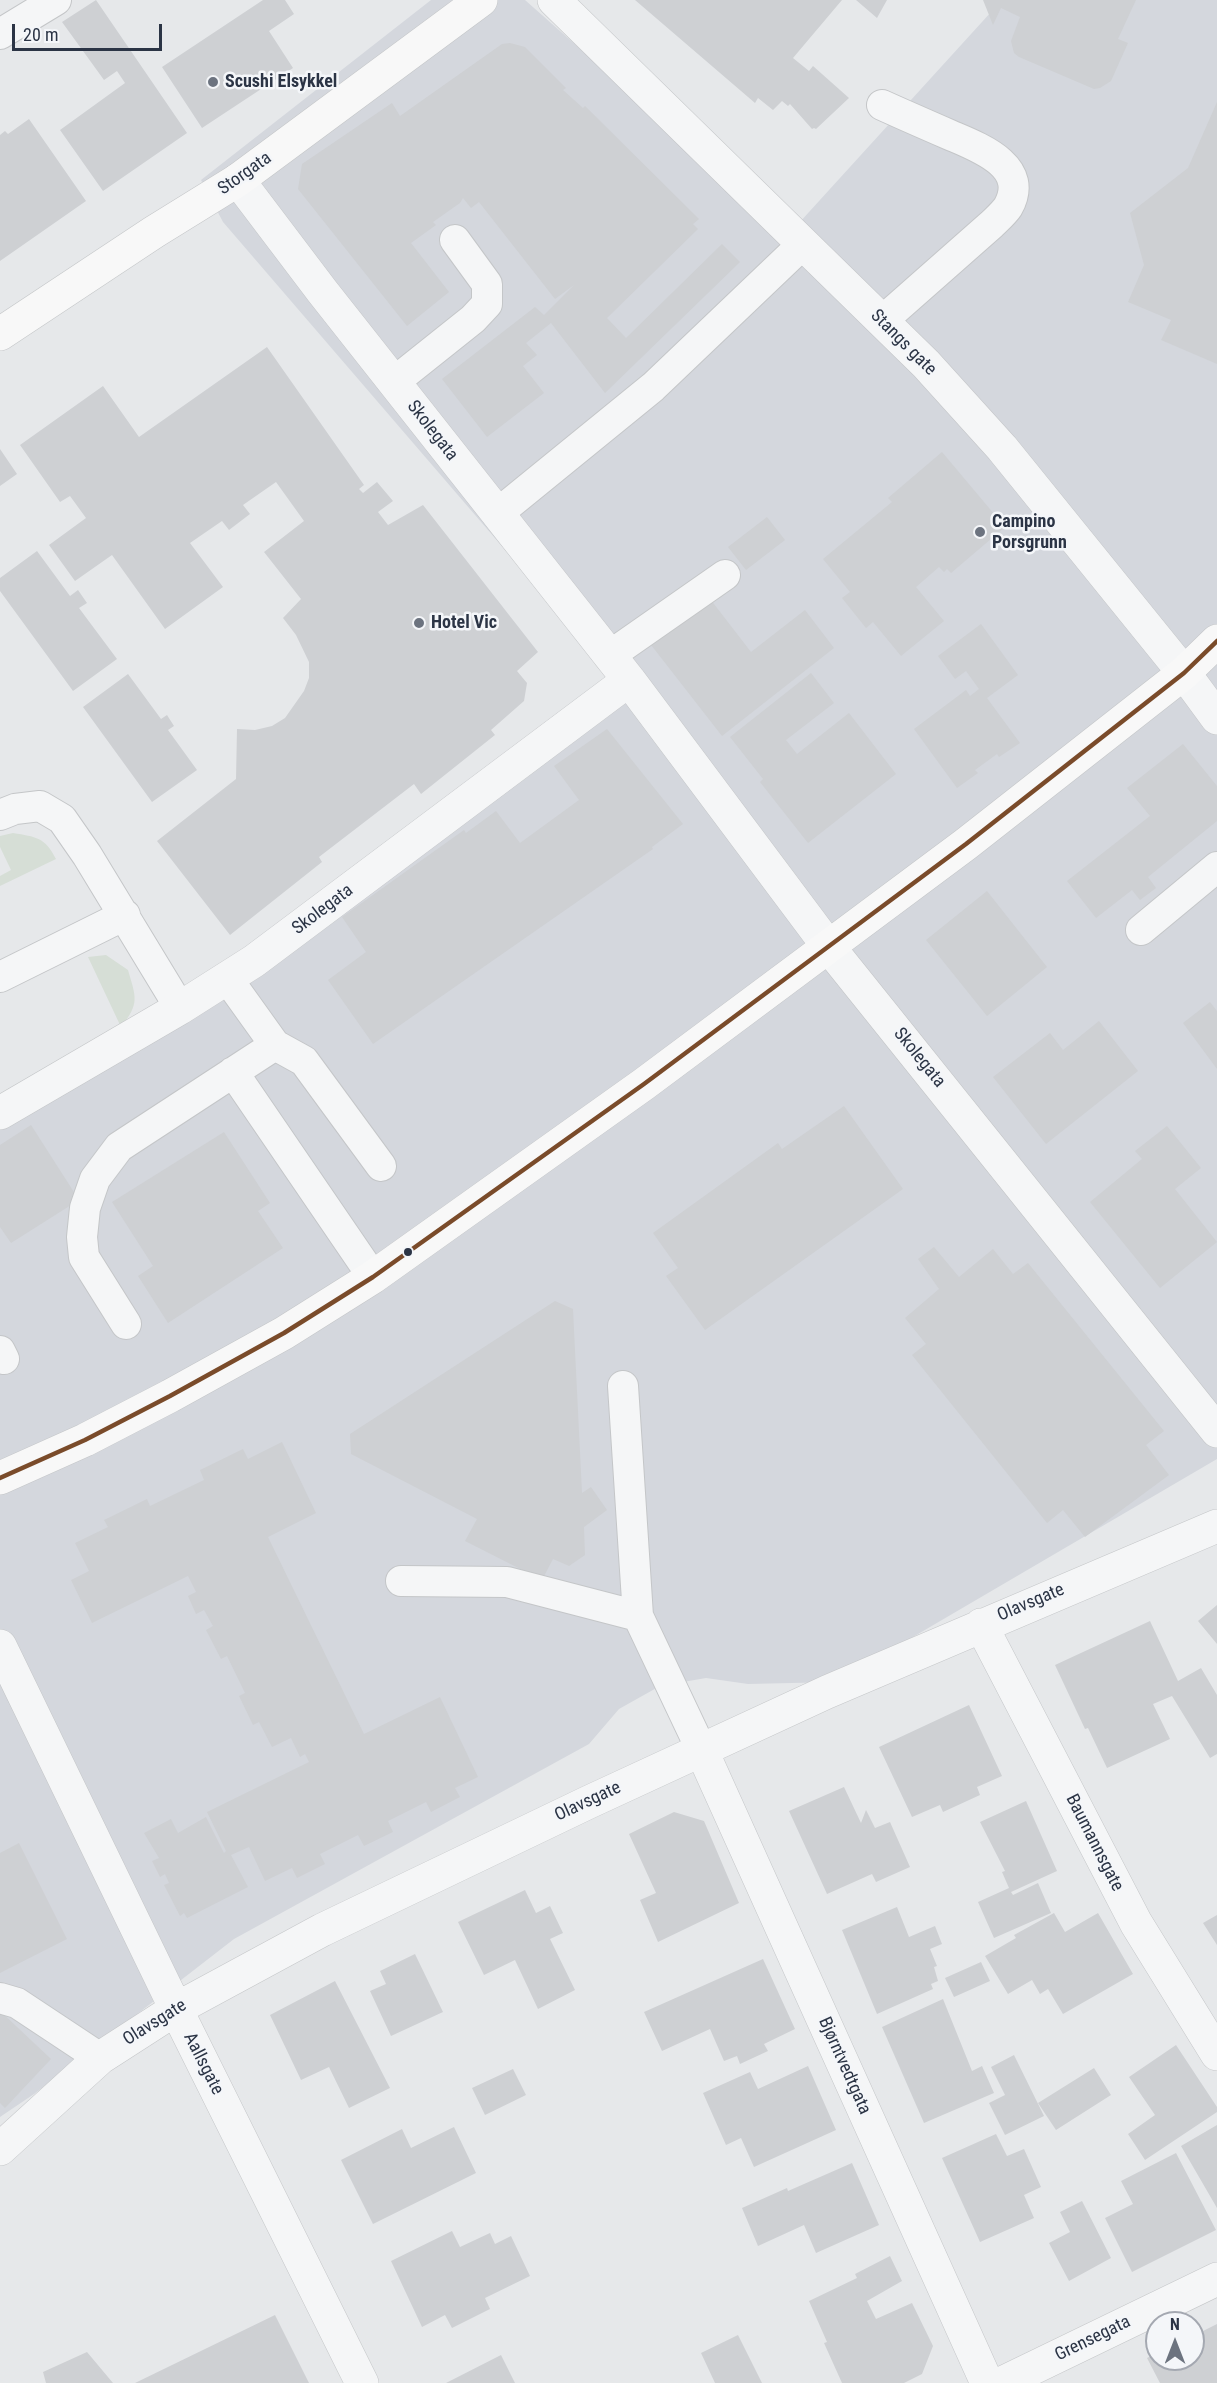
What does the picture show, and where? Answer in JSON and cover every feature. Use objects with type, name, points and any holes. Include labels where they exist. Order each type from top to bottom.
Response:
[{"type":"street","name":"Storgata","points":[[0,334],[154,232],[238,180],[481,0]]},
{"type":"street","name":"Stangs gate","points":[[554,0],[926,364],[1002,448],[1184,673],[1217,718]]},
{"type":"street","name":"Skolegata","points":[[238,180],[619,668],[828,946],[1217,1431]]},
{"type":"street","points":[[0,1478],[85,1440],[170,1396],[284,1334],[373,1277],[644,1084],[966,844],[1184,673],[1217,641]]},
{"type":"street","name":"Skolegata","points":[[0,1113],[180,1008],[254,961],[619,668]]},
{"type":"street","name":"Olavsgate","points":[[0,2150],[100,2058],[176,2009],[321,1930],[701,1749],[981,1625],[1217,1526]]},
{"type":"street","name":"Baumannsgate","points":[[981,1625],[1136,1923],[1217,2054]]},
{"type":"street","name":"Aallsgate","points":[[0,1646],[176,2009],[362,2383]]},
{"type":"street","name":"Bjørntvedtgata","points":[[701,1749],[987,2383]]},
{"type":"street","name":"Grensegata","points":[[1002,2383],[1217,2279]]},
{"type":"lane","points":[[0,34],[56,0]]},
{"type":"lane","points":[[882,105],[984,149],[1001,161],[1011,176],[1013,189],[1008,207],[992,224],[882,321]]},
{"type":"lane","points":[[394,382],[473,319],[487,304],[487,284],[455,240]]},
{"type":"lane","points":[[497,514],[653,387],[803,244]]},
{"type":"lane","points":[[619,668],[725,575]]},
{"type":"lane","points":[[0,815],[15,809],[40,806],[62,819],[125,915],[180,1008]]},
{"type":"lane","points":[[1141,930],[1217,867]]},
{"type":"lane","points":[[0,977],[125,915]]},
{"type":"lane","points":[[227,978],[275,1045],[304,1061],[381,1166]]},
{"type":"lane","points":[[126,1324],[84,1257],[82,1237],[85,1208],[95,1179],[119,1147],[275,1045]]},
{"type":"lane","points":[[233,1072],[373,1277]]},
{"type":"lane","points":[[623,1386],[638,1616],[701,1749]]},
{"type":"lane","points":[[401,1581],[507,1582],[638,1616]]},
{"type":"lane","points":[[0,1998],[17,2003],[100,2058]]},
{"type":"shaded area","points":[[431,0],[525,0],[789,234],[1002,0],[1217,0],[1217,1459],[836,1682],[748,1684],[706,1678],[660,1686],[619,1709],[589,1744],[234,1939],[34,2094],[0,2117],[0,1099],[225,980],[611,673],[223,222],[201,180]]},
{"type":"shaded area","points":[[13,833],[44,842],[56,859],[0,886],[0,876],[11,870],[0,847],[0,836]]},
{"type":"shaded area","points":[[106,955],[128,970],[133,987],[134,1006],[121,1027],[88,957]]},
{"type":"building","points":[[96,0],[187,133],[103,191],[60,130],[125,83],[117,71],[104,80],[62,22]]},
{"type":"building","points":[[263,0],[285,0],[294,14],[269,31],[293,68],[202,128],[162,67]]},
{"type":"building","points":[[635,0],[842,0],[793,58],[809,71],[813,66],[849,98],[816,129],[812,129],[790,104],[788,106],[782,101],[773,110],[758,98],[755,103]]},
{"type":"building","points":[[856,0],[887,0],[877,18]]},
{"type":"building","points":[[983,0],[1136,0],[1118,39],[1128,43],[1111,81],[1094,89],[1014,53],[1011,41],[1020,17],[1001,8],[993,25]]},
{"type":"building","points":[[510,43],[525,47],[566,88],[563,90],[583,108],[585,106],[699,219],[693,224],[698,229],[607,318],[626,338],[722,244],[740,262],[605,393],[551,323],[526,343],[537,355],[523,366],[544,393],[487,437],[442,379],[535,307],[544,315],[574,285],[555,299],[479,202],[471,208],[463,198],[460,203],[433,222],[436,225],[411,243],[449,292],[407,326],[298,189],[302,164],[392,103],[400,116],[502,44]]},
{"type":"building","points":[[1217,102],[1217,364],[1161,340],[1171,320],[1128,302],[1144,265],[1130,213],[1188,168]]},
{"type":"building","points":[[29,119],[86,201],[0,261],[0,135],[5,131],[8,134]]},
{"type":"building","points":[[267,347],[364,485],[359,489],[363,493],[377,482],[393,501],[378,512],[388,525],[423,505],[538,652],[517,671],[527,683],[524,701],[491,730],[495,735],[421,794],[414,784],[319,857],[322,862],[230,935],[157,841],[236,779],[237,729],[255,730],[272,726],[285,718],[304,691],[309,678],[309,662],[296,635],[283,618],[301,599],[264,552],[304,521],[276,482],[243,505],[250,514],[229,530],[222,521],[190,543],[223,587],[165,629],[112,555],[75,581],[49,545],[86,518],[70,496],[60,502],[20,445],[103,386],[139,437]]},
{"type":"building","points":[[0,449],[17,474],[0,486]]},
{"type":"building","points":[[942,452],[1005,527],[951,573],[947,569],[944,572],[939,567],[916,587],[944,621],[901,656],[873,622],[866,628],[842,598],[850,592],[823,559],[892,502],[888,498]]},
{"type":"building","points":[[767,517],[785,540],[746,570],[728,547]]},
{"type":"building","points":[[37,551],[70,596],[78,590],[87,603],[79,608],[117,659],[73,691],[0,591],[0,578]]},
{"type":"building","points":[[707,595],[751,652],[805,610],[834,648],[722,736],[648,641]]},
{"type":"building","points":[[981,624],[1018,675],[987,698],[1020,743],[999,757],[997,754],[975,770],[978,773],[957,788],[914,729],[966,690],[970,696],[979,689],[966,671],[955,679],[938,656]]},
{"type":"building","points":[[811,673],[834,703],[786,740],[797,754],[849,713],[896,774],[808,843],[760,782],[763,779],[730,737]]},
{"type":"building","points":[[128,674],[161,719],[167,715],[174,726],[168,730],[197,770],[152,802],[83,707]]},
{"type":"building","points":[[607,729],[683,824],[652,847],[653,849],[373,1044],[328,980],[366,952],[342,917],[464,830],[466,833],[496,811],[520,843],[579,800],[554,766]]},
{"type":"building","points":[[1183,744],[1217,786],[1217,821],[1148,877],[1156,888],[1140,900],[1132,890],[1096,918],[1067,881],[1150,816],[1127,788]]},
{"type":"building","points":[[987,891],[1047,967],[987,1016],[926,940]]},
{"type":"building","points":[[1210,1002],[1217,1011],[1217,1069],[1183,1023]]},
{"type":"building","points":[[1099,1021],[1138,1071],[1046,1144],[993,1077],[1050,1033],[1063,1050]]},
{"type":"building","points":[[844,1106],[903,1189],[705,1330],[666,1276],[678,1268],[653,1233],[778,1143],[782,1149]]},
{"type":"building","points":[[31,1125],[79,1200],[11,1243],[0,1227],[0,1145]]},
{"type":"building","points":[[1167,1126],[1201,1168],[1175,1189],[1217,1242],[1160,1288],[1090,1202],[1142,1159],[1135,1151]]},
{"type":"building","points":[[224,1132],[270,1203],[258,1211],[283,1248],[168,1323],[138,1276],[153,1266],[112,1202]]},
{"type":"building","points":[[934,1247],[959,1277],[993,1249],[1013,1274],[1028,1263],[1164,1431],[1146,1445],[1169,1475],[1085,1537],[1063,1510],[1047,1523],[912,1355],[926,1344],[905,1318],[939,1289],[918,1259]]},
{"type":"building","points":[[555,1301],[573,1309],[582,1493],[591,1487],[607,1510],[584,1527],[585,1555],[569,1566],[553,1559],[542,1580],[465,1541],[477,1519],[351,1454],[350,1434]]},
{"type":"building","points":[[282,1442],[316,1513],[268,1537],[364,1734],[440,1697],[478,1777],[455,1788],[460,1797],[431,1812],[426,1802],[388,1821],[393,1832],[364,1846],[358,1835],[320,1854],[325,1864],[297,1878],[292,1868],[265,1881],[249,1847],[231,1855],[248,1887],[187,1918],[184,1913],[180,1916],[164,1885],[169,1883],[165,1874],[160,1877],[152,1861],[159,1858],[144,1833],[171,1819],[178,1833],[206,1817],[224,1853],[226,1851],[207,1812],[309,1762],[305,1754],[300,1757],[291,1738],[272,1747],[259,1722],[253,1725],[239,1696],[245,1693],[227,1656],[221,1659],[206,1630],[213,1626],[204,1610],[196,1614],[188,1596],[196,1592],[188,1576],[92,1623],[71,1580],[89,1571],[75,1543],[108,1527],[104,1520],[147,1499],[150,1506],[204,1480],[200,1470],[243,1449],[248,1459]]},
{"type":"building","points":[[1217,1605],[1217,1644],[1198,1621]]},
{"type":"building","points":[[1150,1621],[1178,1681],[1201,1668],[1217,1695],[1217,1754],[1210,1758],[1172,1696],[1153,1704],[1170,1739],[1107,1768],[1088,1728],[1085,1729],[1055,1665]]},
{"type":"building","points":[[969,1705],[1002,1776],[977,1787],[980,1795],[943,1812],[940,1805],[912,1817],[879,1747]]},
{"type":"building","points":[[844,1787],[861,1823],[866,1810],[875,1828],[890,1822],[910,1867],[876,1882],[872,1874],[827,1894],[789,1811]]},
{"type":"building","points":[[1026,1801],[1057,1871],[1011,1892],[1013,1895],[1038,1883],[1051,1913],[994,1938],[978,1902],[1009,1888],[1002,1872],[1005,1871],[980,1822]]},
{"type":"building","points":[[674,1812],[704,1821],[739,1903],[658,1942],[640,1900],[656,1893],[629,1834]]},
{"type":"building","points":[[19,1843],[67,1939],[0,1973],[0,1853]]},
{"type":"building","points":[[525,1890],[536,1913],[550,1906],[563,1933],[550,1939],[575,1990],[538,2009],[515,1960],[484,1975],[458,1922]]},
{"type":"building","points":[[897,1907],[909,1937],[935,1926],[942,1944],[930,1949],[937,1966],[934,1967],[938,1981],[931,1984],[933,1989],[877,2014],[842,1930]]},
{"type":"building","points":[[1054,1913],[1065,1932],[1098,1913],[1133,1974],[1063,2014],[1048,1989],[1040,1994],[1032,1980],[1008,1994],[985,1956],[1016,1938],[1014,1935]]},
{"type":"building","points":[[1217,1915],[1217,1945],[1203,1923]]},
{"type":"building","points":[[415,1954],[443,2012],[391,2036],[370,1991],[386,1984],[380,1971]]},
{"type":"building","points":[[763,1959],[795,2029],[764,2044],[768,2051],[740,2064],[737,2056],[724,2061],[710,2029],[662,2051],[644,2012]]},
{"type":"building","points":[[981,1962],[990,1981],[954,1997],[945,1978]]},
{"type":"building","points":[[335,1981],[390,2088],[349,2108],[329,2067],[301,2080],[270,2015]]},
{"type":"building","points":[[943,1999],[972,2071],[982,2066],[994,2093],[924,2123],[882,2027]]},
{"type":"building","points":[[0,2011],[51,2059],[5,2108],[0,2103]]},
{"type":"building","points":[[1176,2045],[1217,2107],[1217,2112],[1145,2160],[1128,2134],[1155,2115],[1129,2077]]},
{"type":"building","points":[[1014,2055],[1044,2116],[1005,2135],[989,2103],[1005,2095],[991,2067]]},
{"type":"building","points":[[808,2066],[836,2130],[754,2167],[741,2138],[726,2145],[703,2093],[750,2072],[758,2089]]},
{"type":"building","points":[[1094,2068],[1111,2095],[1056,2130],[1038,2103]]},
{"type":"building","points":[[513,2069],[526,2095],[485,2115],[472,2088]]},
{"type":"building","points":[[1217,2125],[1217,2208],[1181,2146]]},
{"type":"building","points":[[454,2127],[476,2173],[373,2224],[341,2160],[402,2129],[411,2148]]},
{"type":"building","points":[[996,2134],[1007,2156],[1024,2149],[1041,2187],[1024,2195],[1034,2218],[980,2242],[942,2158]]},
{"type":"building","points":[[1176,2153],[1216,2230],[1132,2272],[1105,2218],[1133,2204],[1121,2181]]},
{"type":"building","points":[[852,2163],[879,2225],[816,2253],[804,2225],[758,2246],[742,2208]]},
{"type":"building","points":[[1082,2201],[1111,2258],[1069,2281],[1049,2243],[1070,2232],[1060,2212]]},
{"type":"building","points":[[452,2231],[460,2247],[490,2233],[495,2244],[511,2236],[530,2276],[485,2298],[490,2309],[452,2328],[445,2315],[422,2327],[391,2261]]},
{"type":"building","points":[[890,2256],[902,2281],[867,2301],[876,2319],[912,2303],[933,2346],[922,2374],[904,2383],[842,2383],[809,2301],[857,2278],[855,2274]]},
{"type":"building","points":[[275,2315],[309,2383],[135,2383]]},
{"type":"building","points":[[1217,2324],[1217,2383],[1160,2383],[1154,2371],[1205,2371],[1205,2330]]},
{"type":"building","points":[[738,2335],[762,2383],[715,2383],[701,2353]]},
{"type":"building","points":[[87,2352],[113,2383],[46,2383],[43,2372]]},
{"type":"building","points":[[501,2355],[515,2383],[446,2383]]},
{"type":"transit line","points":[[0,1478],[85,1440],[170,1396],[284,1333],[373,1277],[644,1084],[966,844],[1184,673],[1217,641]]},
{"type":"place","name":"Scushi Elsykkel","points":[[213,82]]},
{"type":"place","name":"Campino Porsgrunn","points":[[980,532]]},
{"type":"place","name":"Hotel Vic","points":[[419,623]]}]
